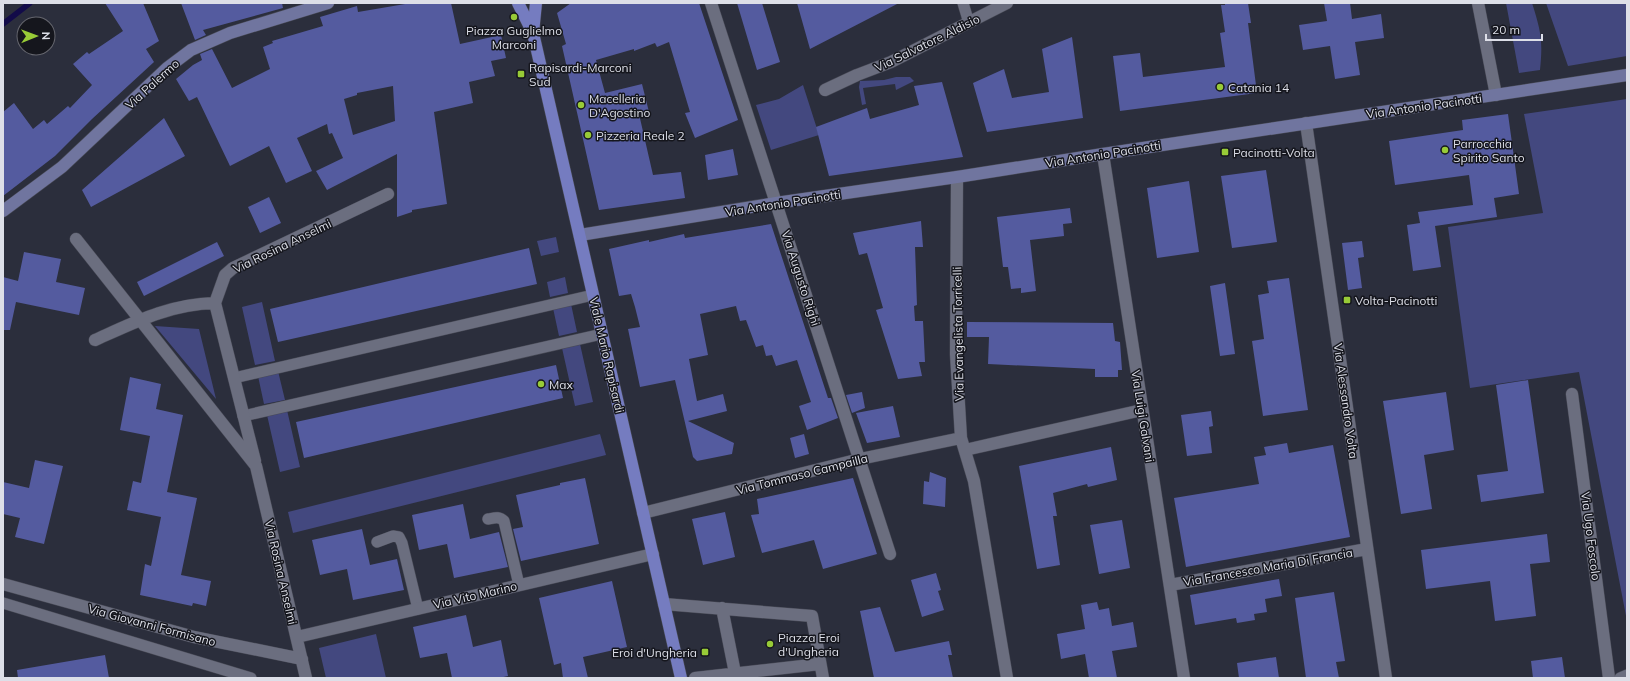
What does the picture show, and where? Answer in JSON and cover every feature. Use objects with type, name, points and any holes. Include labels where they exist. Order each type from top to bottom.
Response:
[{"type":"main road","name":"Via Palermo","points":[[3,211],[62,167],[168,68],[191,50],[230,33],[328,3]]},
{"type":"main road","points":[[518,3],[533,33]]},
{"type":"main road","points":[[533,33],[536,3]]},
{"type":"main road","name":"Viale Mario Rapisardi","points":[[533,33],[681,678]]},
{"type":"main road","name":"Via Antonio Pacinotti","points":[[580,235],[776,203],[957,177],[1627,75]]},
{"type":"street","name":"Via Augusto Righi","points":[[711,3],[890,554]]},
{"type":"street","name":"Via Salvatore Aldisio","points":[[825,90],[857,75],[892,62],[1007,3]]},
{"type":"street","points":[[1478,3],[1496,95]]},
{"type":"street","name":"Via Alessandro Volta","points":[[1306,123],[1386,678]]},
{"type":"street","name":"Via Luigi Galvani","points":[[1102,154],[1184,678]]},
{"type":"street","name":"Via Evangelista Torricelli","points":[[957,177],[956,354],[961,438],[974,481],[1007,678]]},
{"type":"street","name":"Via Rosina Anselmi","points":[[306,678],[256,466],[215,303],[225,275],[233,268],[388,194]]},
{"type":"street","name":"Via Rosina Anselmi","points":[[76,239],[256,466]]},
{"type":"street","points":[[95,340],[140,319],[167,309],[197,303],[215,303]]},
{"type":"street","name":"Via Ugo Foscolo","points":[[1572,394],[1609,678]]},
{"type":"street","points":[[965,450],[1142,410]]},
{"type":"street","name":"Via Tommaso Campailla","points":[[643,513],[860,459],[961,438]]},
{"type":"street","name":"Via Francesco Maria Di Francia","points":[[1170,585],[1367,549]]},
{"type":"street","name":"Via Vito Marino","points":[[297,637],[653,554]]},
{"type":"street","name":"Via Giovanni Formisano","points":[[3,584],[194,637],[302,659]]},
{"type":"street","points":[[664,604],[812,616],[823,678]]},
{"type":"street","points":[[722,608],[736,676]]},
{"type":"street","points":[[695,678],[736,676],[820,664]]},
{"type":"lane","points":[[963,3],[969,23]]},
{"type":"lane","points":[[234,378],[594,295]]},
{"type":"lane","points":[[243,416],[602,334]]},
{"type":"lane","points":[[488,519],[496,517],[501,518],[504,521],[519,585]]},
{"type":"lane","points":[[376,542],[393,536],[399,537],[402,543],[418,609]]},
{"type":"lane","points":[[3,603],[250,678]]},
{"type":"lane","points":[[1620,678],[1627,675]]},
{"type":"shaded area","points":[[1506,3],[1532,3],[1540,36],[1540,70],[1519,73]]},
{"type":"shaded area","points":[[1546,3],[1627,3],[1627,56],[1568,66]]},
{"type":"shaded area","points":[[896,77],[910,77],[914,81],[896,90],[895,84],[863,88],[866,104],[862,105],[859,87],[860,81],[884,80]]},
{"type":"shaded area","points":[[803,85],[819,135],[771,150],[756,105],[779,99]]},
{"type":"shaded area","points":[[1627,99],[1627,621],[1579,372],[1470,388],[1448,227],[1543,213],[1524,114]]},
{"type":"shaded area","points":[[556,237],[559,252],[541,256],[537,241]]},
{"type":"shaded area","points":[[565,277],[568,293],[550,297],[547,282]]},
{"type":"shaded area","points":[[262,302],[275,361],[255,365],[242,307]]},
{"type":"shaded area","points":[[571,304],[577,332],[559,336],[553,308]]},
{"type":"shaded area","points":[[155,326],[199,329],[216,399]]},
{"type":"shaded area","points":[[580,344],[593,402],[575,406],[562,348]]},
{"type":"shaded area","points":[[278,371],[285,400],[264,404],[258,376]]},
{"type":"shaded area","points":[[287,410],[300,467],[280,472],[267,415]]},
{"type":"shaded area","points":[[600,434],[606,455],[293,533],[288,512]]},
{"type":"shaded area","points":[[376,634],[386,678],[326,678],[319,648]]},
{"type":"building","points":[[105,3],[143,3],[159,41],[146,49],[154,62],[92,119],[55,156],[3,196],[3,112],[14,103],[33,129],[44,120],[47,124],[68,106],[70,108],[92,85],[73,64],[87,52],[89,54],[123,31]]},
{"type":"building","points":[[181,3],[282,3],[283,8],[203,30],[206,35],[195,40]]},
{"type":"building","points":[[411,3],[451,3],[460,44],[501,35],[506,58],[491,61],[495,76],[469,82],[473,103],[434,112],[447,204],[412,210],[412,212],[397,217],[397,154],[327,190],[316,171],[343,158],[332,133],[329,134],[327,124],[297,138],[312,171],[286,183],[269,146],[230,166],[197,97],[189,101],[176,79],[193,65],[202,60],[200,54],[212,49],[232,88],[270,69],[263,47],[273,43],[272,41],[323,26],[320,17],[357,6],[358,12]],"holes":[[[393,86],[395,121],[353,135],[344,99],[357,95],[357,93]]]},
{"type":"building","points":[[571,3],[699,3],[738,120],[695,138],[685,113],[690,112],[669,42],[657,47],[655,43],[634,51],[634,49],[596,60],[605,93],[642,84],[649,112],[639,114],[653,175],[681,172],[685,198],[599,210],[562,46],[566,44],[557,13]]},
{"type":"building","points":[[737,3],[762,3],[780,62],[757,70]]},
{"type":"building","points":[[797,3],[899,3],[810,49]]},
{"type":"building","points":[[1225,3],[1248,3],[1251,23],[1248,23],[1257,93],[1120,111],[1113,56],[1140,53],[1143,77],[1225,67],[1220,33],[1225,32],[1221,5],[1225,5]]},
{"type":"building","points":[[1324,3],[1350,3],[1352,19],[1381,14],[1384,38],[1355,42],[1360,75],[1335,79],[1330,46],[1303,50],[1299,25],[1327,21]]},
{"type":"building","points":[[1072,37],[1083,118],[987,132],[973,83],[1004,69],[1012,98],[1049,92],[1042,49]]},
{"type":"building","points":[[942,82],[963,157],[829,176],[816,127],[867,108],[870,119],[919,105],[914,86]]},
{"type":"building","points":[[1508,114],[1519,194],[1494,198],[1497,217],[1435,226],[1441,267],[1413,271],[1407,225],[1420,223],[1418,212],[1473,205],[1469,175],[1395,185],[1389,141],[1463,130],[1462,120]]},
{"type":"building","points":[[164,118],[185,156],[91,207],[82,190]]},
{"type":"building","points":[[733,149],[738,175],[708,180],[705,155]]},
{"type":"building","points":[[1266,170],[1277,242],[1232,248],[1221,176]]},
{"type":"building","points":[[1189,181],[1199,252],[1157,258],[1147,188]]},
{"type":"building","points":[[269,197],[281,223],[260,233],[248,207]]},
{"type":"building","points":[[1070,208],[1072,223],[1063,224],[1064,236],[1030,240],[1036,291],[1021,293],[1021,288],[1011,289],[1008,267],[1003,267],[997,217]]},
{"type":"building","points":[[921,221],[923,247],[915,247],[917,305],[914,306],[915,321],[923,321],[925,362],[919,362],[922,376],[898,379],[876,310],[883,308],[867,253],[859,255],[853,233]]},
{"type":"building","points":[[771,224],[828,398],[831,398],[838,418],[807,430],[799,406],[811,402],[797,360],[776,366],[772,355],[766,356],[763,345],[756,347],[746,320],[740,321],[736,306],[700,314],[708,355],[689,359],[697,401],[723,394],[727,411],[688,421],[734,443],[732,454],[697,461],[693,457],[675,380],[640,387],[628,329],[640,327],[631,294],[619,296],[609,249],[684,234],[685,238]]},
{"type":"building","points":[[1362,241],[1364,257],[1358,258],[1362,288],[1348,290],[1342,243]]},
{"type":"building","points":[[217,242],[224,256],[144,296],[137,282]]},
{"type":"building","points":[[529,248],[537,284],[278,342],[270,309]]},
{"type":"building","points":[[24,252],[61,259],[56,282],[85,288],[79,315],[16,302],[10,330],[3,330],[3,277],[18,281]]},
{"type":"building","points":[[1289,278],[1308,410],[1263,416],[1252,341],[1264,339],[1258,295],[1269,293],[1267,281]]},
{"type":"building","points":[[1225,283],[1235,354],[1220,356],[1210,286]]},
{"type":"building","points":[[967,322],[1113,323],[1115,341],[1120,342],[1122,370],[1118,370],[1118,377],[1095,377],[1095,369],[988,364],[989,337],[967,337]]},
{"type":"building","points":[[556,365],[563,398],[304,458],[296,422]]},
{"type":"building","points":[[130,377],[161,384],[156,409],[183,415],[167,492],[197,498],[181,575],[211,581],[206,606],[193,603],[192,606],[140,595],[145,564],[151,566],[161,517],[127,510],[133,481],[141,483],[150,436],[120,430]]},
{"type":"building","points":[[1528,380],[1544,493],[1481,502],[1477,475],[1508,471],[1496,385]]},
{"type":"building","points":[[862,392],[865,408],[852,413],[846,395]]},
{"type":"building","points":[[1446,392],[1454,450],[1424,455],[1432,509],[1401,514],[1383,401]]},
{"type":"building","points":[[893,406],[900,437],[867,443],[856,413]]},
{"type":"building","points":[[1211,411],[1213,426],[1209,427],[1212,453],[1187,456],[1181,415]]},
{"type":"building","points":[[804,434],[809,454],[795,458],[790,438]]},
{"type":"building","points":[[1287,443],[1289,453],[1333,445],[1350,537],[1186,567],[1174,498],[1259,484],[1254,457],[1266,455],[1264,447]]},
{"type":"building","points":[[1111,447],[1117,480],[1088,487],[1087,484],[1053,493],[1057,516],[1053,516],[1060,565],[1037,569],[1019,466]]},
{"type":"building","points":[[35,460],[63,466],[44,544],[15,537],[20,518],[3,514],[3,482],[29,488]]},
{"type":"building","points":[[930,472],[946,478],[945,507],[923,504],[924,481],[929,482]]},
{"type":"building","points":[[585,478],[599,544],[521,561],[513,529],[523,527],[516,495]]},
{"type":"building","points":[[853,478],[877,554],[823,569],[814,540],[762,553],[751,515],[759,514],[757,499]]},
{"type":"building","points":[[463,504],[470,539],[499,532],[508,567],[454,578],[447,544],[419,550],[412,515]]},
{"type":"building","points":[[725,512],[735,557],[703,565],[692,519]]},
{"type":"building","points":[[1122,520],[1130,568],[1099,574],[1090,525]]},
{"type":"building","points":[[362,529],[370,565],[397,559],[404,590],[353,600],[347,569],[320,575],[312,540]]},
{"type":"building","points":[[1547,534],[1550,562],[1530,564],[1536,616],[1495,621],[1490,581],[1426,589],[1421,550]]},
{"type":"building","points":[[936,573],[941,590],[938,591],[944,610],[922,617],[911,580]]},
{"type":"building","points":[[1279,579],[1282,596],[1265,599],[1267,612],[1254,614],[1255,620],[1237,623],[1236,618],[1195,625],[1190,595]]},
{"type":"building","points":[[612,581],[627,647],[583,657],[588,678],[563,678],[561,663],[554,665],[539,598]]},
{"type":"building","points":[[1334,592],[1345,661],[1336,662],[1339,678],[1306,678],[1295,598]]},
{"type":"building","points":[[1097,602],[1099,610],[1109,608],[1112,626],[1133,622],[1137,647],[1112,651],[1117,678],[1089,678],[1085,654],[1061,659],[1057,634],[1085,629],[1081,605]]},
{"type":"building","points":[[880,607],[895,652],[949,641],[952,655],[948,655],[953,678],[874,678],[860,611]]},
{"type":"building","points":[[466,615],[473,647],[501,640],[508,676],[499,678],[452,678],[447,653],[420,658],[413,627]]},
{"type":"building","points":[[105,655],[109,678],[18,678],[17,670]]},
{"type":"building","points":[[1276,657],[1279,678],[1239,678],[1237,663]]},
{"type":"building","points":[[1562,657],[1565,678],[1533,678],[1531,661]]},
{"type":"waterway","points":[[3,24],[30,3]]},
{"type":"place","name":"Piazza Guglielmo Marconi","points":[[514,17]]},
{"type":"place","name":"Rapisardi-Marconi Sud","points":[[521,74]]},
{"type":"place","name":"Catania 14","points":[[1220,87]]},
{"type":"place","name":"Macelleria D'Agostino","points":[[581,105]]},
{"type":"place","name":"Pizzeria Reale 2","points":[[588,135]]},
{"type":"place","name":"Parrocchia Spirito Santo","points":[[1445,150]]},
{"type":"place","name":"Pacinotti-Volta","points":[[1225,152]]},
{"type":"place","name":"Volta-Pacinotti","points":[[1347,300]]},
{"type":"place","name":"Max","points":[[541,384]]},
{"type":"place","name":"Piazza Eroi d'Ungheria","points":[[770,644]]},
{"type":"place","name":"Eroi d'Ungheria","points":[[705,652]]}]
